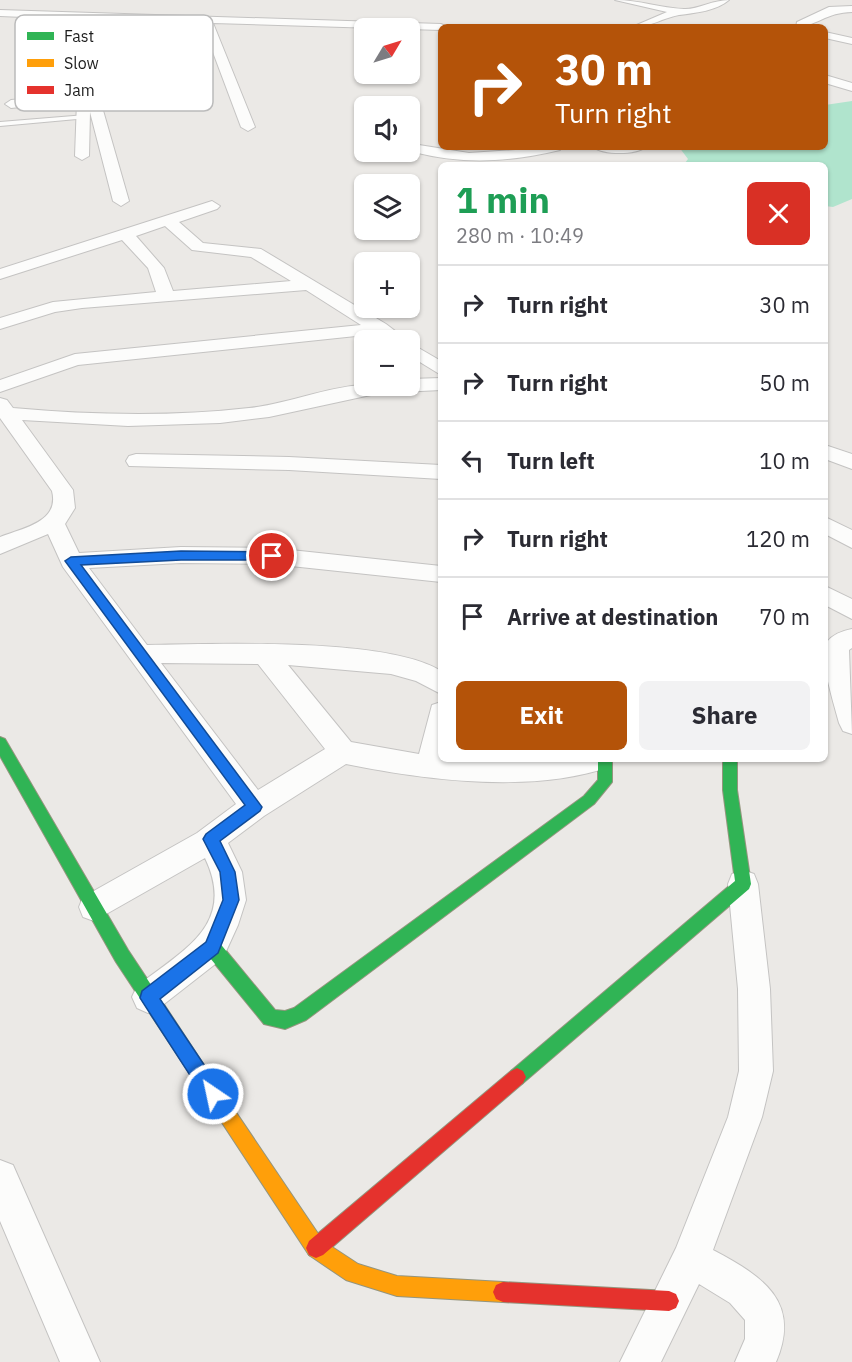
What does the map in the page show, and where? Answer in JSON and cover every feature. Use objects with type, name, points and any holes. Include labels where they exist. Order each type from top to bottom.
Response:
[{"type":"street","points":[[620,0],[678,12],[691,12],[724,0]]},
{"type":"street","points":[[801,24],[833,9],[852,9]]},
{"type":"street","points":[[646,24],[678,12]]},
{"type":"street","points":[[0,14],[24,15]]},
{"type":"street","points":[[213,20],[438,27]]},
{"type":"street","points":[[828,36],[852,41]]},
{"type":"street","points":[[213,38],[248,127]]},
{"type":"street","points":[[828,80],[852,87]]},
{"type":"street","points":[[834,97],[852,94]]},
{"type":"street","points":[[10,104],[15,104]]},
{"type":"street","points":[[82,156],[80,135],[86,117],[85,111]]},
{"type":"street","points":[[97,111],[121,201]]},
{"type":"street","points":[[420,149],[454,156],[506,157],[540,150]]},
{"type":"street","points":[[0,274],[212,206]]},
{"type":"street","points":[[168,220],[198,247],[255,252],[383,330]]},
{"type":"street","points":[[124,234],[155,265],[163,279],[165,295]]},
{"type":"street","points":[[0,324],[53,307],[165,295],[311,285]]},
{"type":"street","points":[[0,386],[53,366],[95,357],[380,328]]},
{"type":"street","points":[[420,355],[438,367]]},
{"type":"street","points":[[420,385],[438,384]]},
{"type":"street","points":[[4,409],[109,420],[248,414],[282,409],[354,392]]},
{"type":"street","points":[[0,546],[54,523],[64,512],[66,503],[62,490],[4,409]]},
{"type":"street","points":[[828,452],[852,462]]},
{"type":"street","points":[[136,461],[345,464],[438,472]]},
{"type":"street","points":[[54,523],[71,561],[143,654],[254,807]]},
{"type":"street","points":[[828,526],[852,540]]},
{"type":"street","points":[[71,561],[181,555],[272,556],[438,574]]},
{"type":"street","points":[[828,596],[852,610]]},
{"type":"street","points":[[852,638],[845,640],[837,647],[837,659],[852,723]]},
{"type":"street","points":[[143,654],[264,654],[363,661],[428,673],[438,681]]},
{"type":"street","points":[[264,654],[306,703],[343,752],[393,763],[512,771],[577,762]]},
{"type":"street","points":[[430,767],[438,727]]},
{"type":"street","points":[[0,744],[148,998],[316,1248],[353,1273],[397,1286],[669,1301]]},
{"type":"street","points":[[94,907],[211,839],[254,807],[343,752]]},
{"type":"street","points":[[212,947],[270,1018],[285,1020],[300,1014],[589,801],[604,786],[609,775],[606,762]]},
{"type":"street","points":[[640,1362],[691,1259],[742,1128],[756,1071],[754,989],[730,790],[730,762]]},
{"type":"street","points":[[148,998],[212,947],[231,900],[227,872],[211,839]]},
{"type":"street","points":[[316,1248],[743,884]]},
{"type":"street","points":[[0,1178],[80,1362]]},
{"type":"street","points":[[691,1259],[752,1294],[764,1316],[765,1339],[755,1362]]},
{"type":"lane","points":[[0,124],[86,117]]},
{"type":"green space","points":[[852,101],[852,199],[833,207],[828,206],[828,162],[686,162],[688,159],[681,150],[828,150],[828,105]]},
{"type":"traffic: fast","points":[[0,743],[122,956],[198,1071]]},
{"type":"traffic: fast","points":[[212,947],[270,1018],[285,1020],[300,1014],[589,800],[605,782],[605,762]]},
{"type":"traffic: fast","points":[[517,1077],[743,884],[730,790],[730,762]]},
{"type":"traffic: slow","points":[[198,1071],[316,1248],[353,1273],[397,1286],[503,1292]]},
{"type":"traffic: jam","points":[[316,1248],[517,1077]]},
{"type":"traffic: jam","points":[[503,1292],[669,1301]]},
{"type":"route","points":[[213,1094],[148,998],[212,947],[223,925],[231,900],[227,872],[211,839],[254,807],[143,654],[71,561],[181,555],[272,556]]}]
